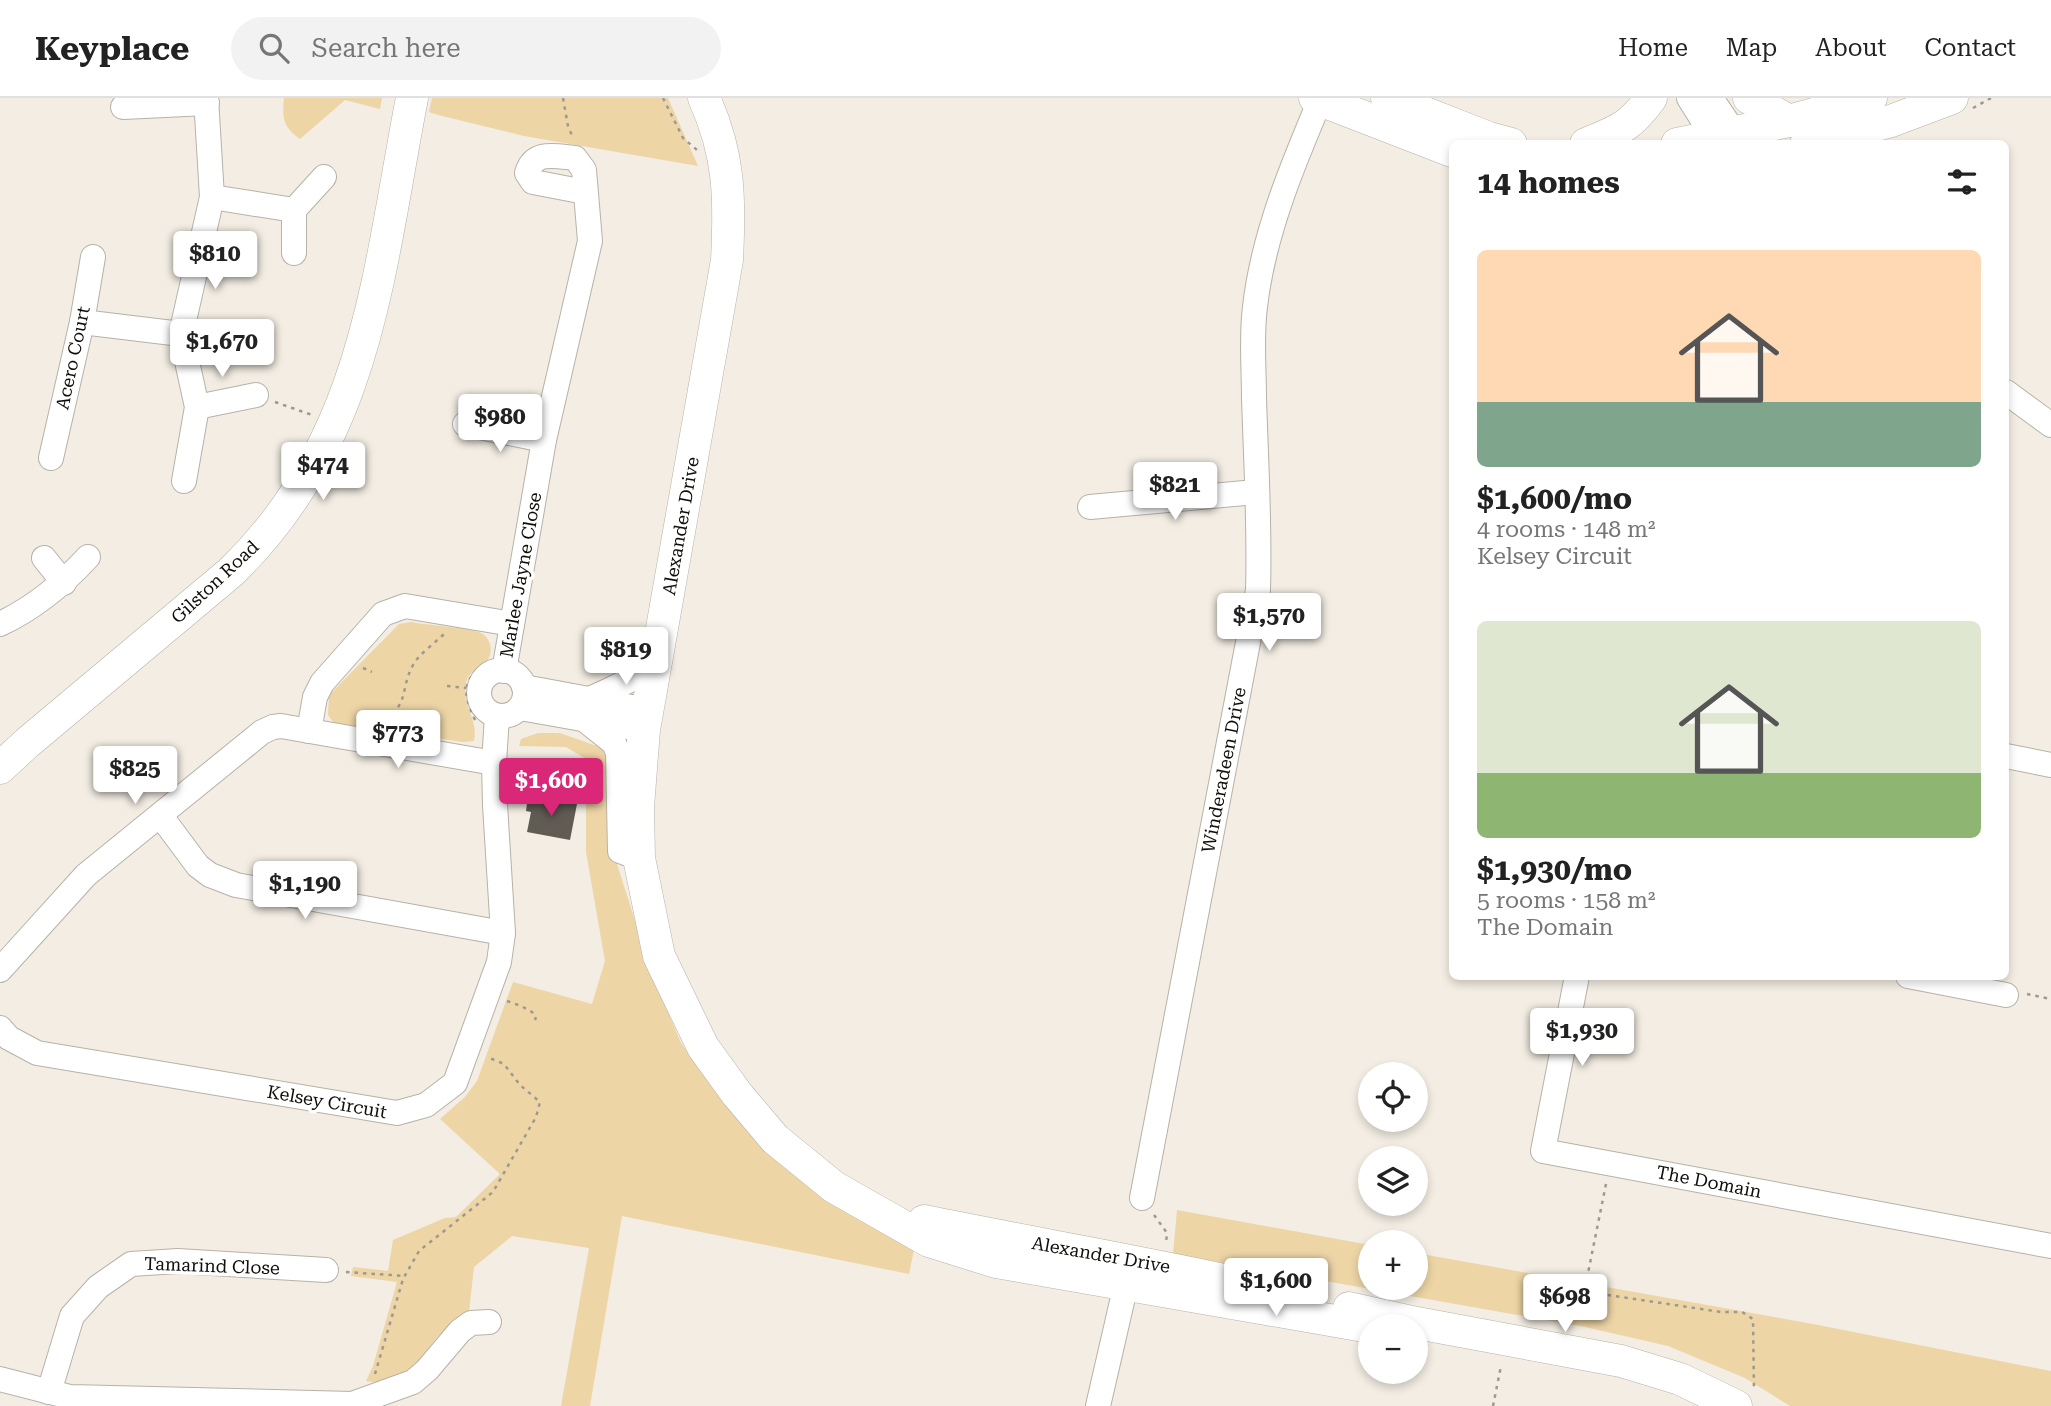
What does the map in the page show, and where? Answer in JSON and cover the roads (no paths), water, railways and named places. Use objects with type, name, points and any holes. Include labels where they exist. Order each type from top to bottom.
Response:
[{"type":"main road","name":"Gilston Road","points":[[0,768],[231,572],[290,503],[313,468],[336,422],[362,350],[412,98]]},
{"type":"main road","name":"Alexander Drive","points":[[704,98],[719,135],[726,163],[729,208],[727,260],[646,720],[638,807],[639,858],[659,956],[703,1048],[775,1139],[834,1187],[922,1220],[1128,1273],[1358,1324]]},
{"type":"main road","points":[[1387,98],[1496,140]]},
{"type":"main road","points":[[1596,140],[1623,129],[1637,117],[1651,98]]},
{"type":"main road","points":[[1748,98],[1813,136]]},
{"type":"main road","points":[[1813,136],[1871,98]]},
{"type":"main road","points":[[1727,139],[1813,136],[1891,121],[1952,98]]},
{"type":"main road","points":[[1318,99],[1449,150]]},
{"type":"main road","name":"Alexander Drive","points":[[1128,1273],[1163,1266],[1417,1323],[1620,1361],[1746,1402]]},
{"type":"main road","points":[[1428,1337],[1509,1349],[1600,1369],[1632,1379],[1690,1406]]},
{"type":"street","points":[[1689,98],[1727,139]]},
{"type":"street","points":[[1711,98],[1727,139]]},
{"type":"street","name":"Winderadeen Drive","points":[[1142,1198],[1258,590],[1260,534],[1256,492],[1253,349],[1258,284],[1270,231],[1318,99]]},
{"type":"street","points":[[123,107],[206,101],[212,197],[181,334],[197,407],[184,481]]},
{"type":"street","name":"Marlee Jayne Close","points":[[496,667],[512,624],[544,440],[590,241],[584,170],[575,158],[545,155],[530,164],[527,173],[533,182],[585,192]]},
{"type":"street","points":[[294,253],[294,210],[324,177]]},
{"type":"street","points":[[212,197],[294,210]]},
{"type":"street","name":"Acero Court","points":[[51,458],[82,322],[93,257]]},
{"type":"street","points":[[82,322],[181,334]]},
{"type":"street","points":[[2009,394],[2051,425]]},
{"type":"street","points":[[197,407],[256,395]]},
{"type":"street","points":[[465,424],[544,440]]},
{"type":"street","points":[[1090,507],[1256,492]]},
{"type":"street","points":[[0,624],[18,616],[64,583],[88,557]]},
{"type":"street","points":[[44,558],[64,583]]},
{"type":"street","points":[[309,731],[315,697],[323,683],[383,614],[405,606],[512,624]]},
{"type":"street","points":[[504,709],[516,676],[496,667],[479,690],[483,706],[504,709],[587,710],[646,720]]},
{"type":"street","points":[[587,710],[632,677],[656,670]]},
{"type":"street","name":"Kelsey Circuit","points":[[0,1028],[9,1038],[37,1053],[397,1113],[426,1105],[455,1083],[499,962],[503,933],[497,871],[494,764],[504,709]]},
{"type":"street","points":[[587,710],[614,743],[618,753],[620,851],[639,858]]},
{"type":"street","points":[[0,970],[74,887],[262,732],[272,727],[281,726],[494,764]]},
{"type":"street","points":[[2009,757],[2051,765]]},
{"type":"street","points":[[160,815],[198,866],[210,875],[236,885],[503,933]]},
{"type":"street","name":"The Domain","points":[[1576,980],[1543,1151],[2051,1246]]},
{"type":"street","points":[[1929,980],[2006,995]]},
{"type":"street","name":"Tamarind Close","points":[[49,1392],[72,1316],[98,1286],[131,1264],[178,1261],[326,1270]]},
{"type":"street","points":[[1098,1406],[1128,1273]]},
{"type":"street","points":[[0,1379],[70,1397],[352,1404],[413,1382],[471,1323],[489,1322]]}]
